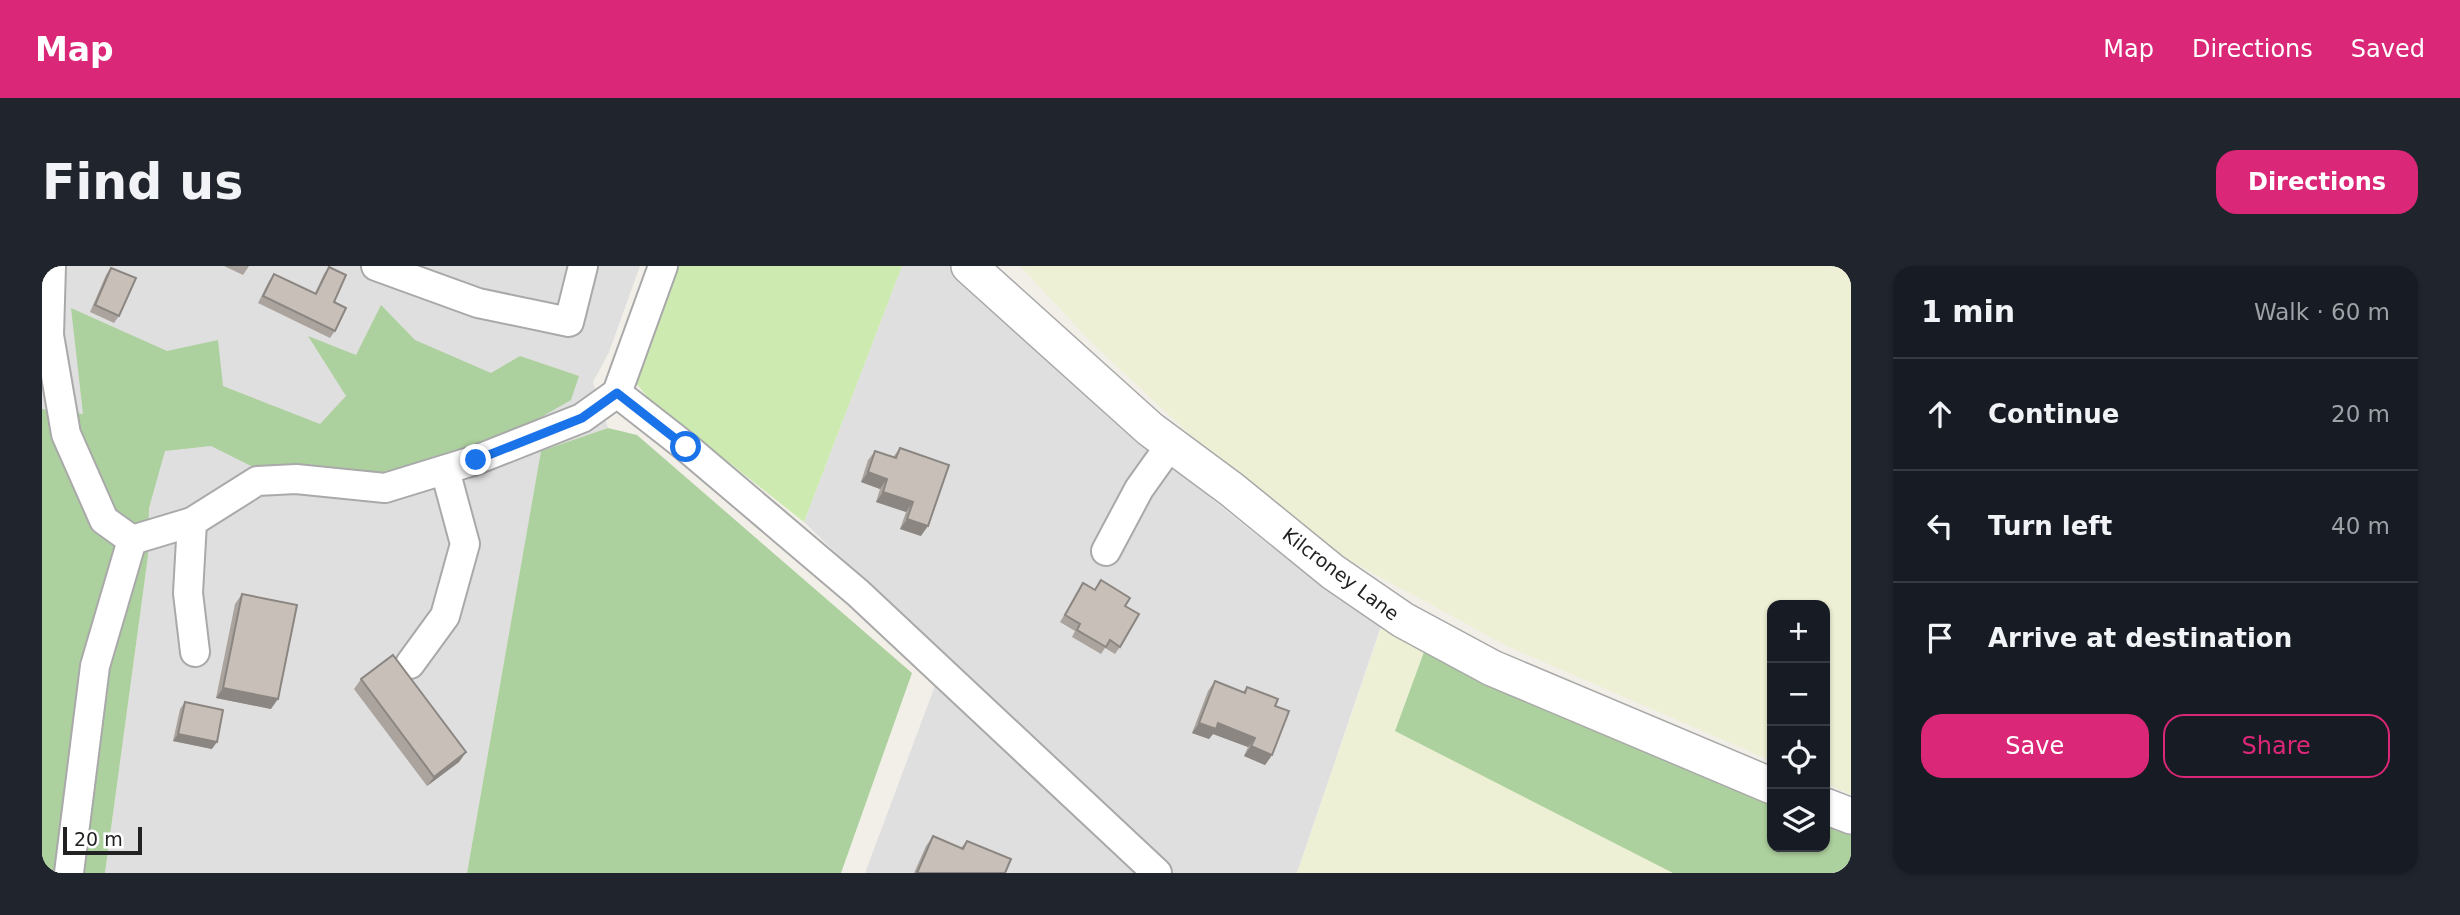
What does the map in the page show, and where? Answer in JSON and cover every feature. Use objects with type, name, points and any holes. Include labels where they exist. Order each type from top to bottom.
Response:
[{"type":"street","points":[[51,266],[49,335],[66,435],[104,520],[132,540]]},
{"type":"street","points":[[376,266],[478,303],[569,322],[583,266]]},
{"type":"street","points":[[132,540],[192,522],[257,481],[296,479],[385,488],[476,460],[582,418],[617,393],[663,266]]},
{"type":"street","name":"Kilcroney Lane","points":[[969,266],[1085,372],[1171,444],[1333,572],[1403,621],[1492,668],[1767,784]]},
{"type":"street","points":[[617,393],[686,447],[858,593],[1157,873]]},
{"type":"street","points":[[1106,551],[1139,489],[1171,444]]},
{"type":"street","points":[[410,664],[445,616],[465,544],[445,470]]},
{"type":"street","points":[[192,522],[188,593],[195,652]]},
{"type":"street","points":[[69,873],[95,666],[132,540]]},
{"type":"street","points":[[1830,808],[1851,816]]},
{"type":"shaded area","points":[[42,266],[640,266],[609,352],[593,382],[608,428],[541,452],[467,873],[105,873],[148,556],[42,510]]},
{"type":"shaded area","points":[[902,266],[971,266],[1149,447],[1304,572],[1381,626],[1297,873],[865,873],[945,659],[804,522]]},
{"type":"green space","points":[[677,266],[902,266],[804,522],[650,400],[635,382]]},
{"type":"green space","points":[[1020,266],[1851,266],[1851,795],[1830,785],[1830,600],[1767,600],[1767,759],[1507,646],[1345,558],[1189,434],[1090,341]]},
{"type":"green space","points":[[381,305],[415,340],[491,373],[520,356],[579,376],[571,400],[517,431],[440,457],[371,476],[265,473],[211,446],[165,451],[149,508],[148,556],[105,873],[42,873],[42,409],[83,414],[71,308],[167,351],[218,340],[223,386],[320,424],[346,396],[308,336],[356,355]]},
{"type":"green space","points":[[608,428],[637,435],[912,673],[841,873],[467,873],[541,451]]},
{"type":"green space","points":[[1382,626],[1424,652],[1396,730],[1674,873],[1297,873]]},
{"type":"green space","points":[[1424,652],[1767,795],[1767,852],[1830,852],[1830,821],[1851,830],[1851,873],[1673,873],[1395,731]]},
{"type":"building","points":[[329,267],[346,275],[334,302],[346,308],[335,331],[263,296],[274,274],[316,294]]},
{"type":"building","points":[[111,268],[136,278],[119,316],[95,305]]},
{"type":"building","points":[[900,448],[949,465],[928,526],[907,519],[913,502],[883,492],[887,479],[868,472],[875,451],[896,458]]},
{"type":"building","points":[[1101,580],[1130,598],[1125,606],[1139,614],[1120,647],[1110,640],[1106,647],[1077,630],[1080,624],[1065,615],[1083,583],[1095,590]]},
{"type":"building","points":[[242,594],[297,605],[278,699],[223,688]]},
{"type":"building","points":[[393,655],[466,752],[434,777],[361,679]]},
{"type":"building","points":[[1215,681],[1245,693],[1247,687],[1278,699],[1275,706],[1289,711],[1272,755],[1251,746],[1255,738],[1218,723],[1216,729],[1199,723]]},
{"type":"building","points":[[185,702],[223,710],[217,742],[178,734]]},
{"type":"building","points":[[933,836],[963,849],[967,841],[1011,859],[1005,873],[917,873]]},
{"type":"route","points":[[476,460],[582,418],[617,393],[686,447]]}]
